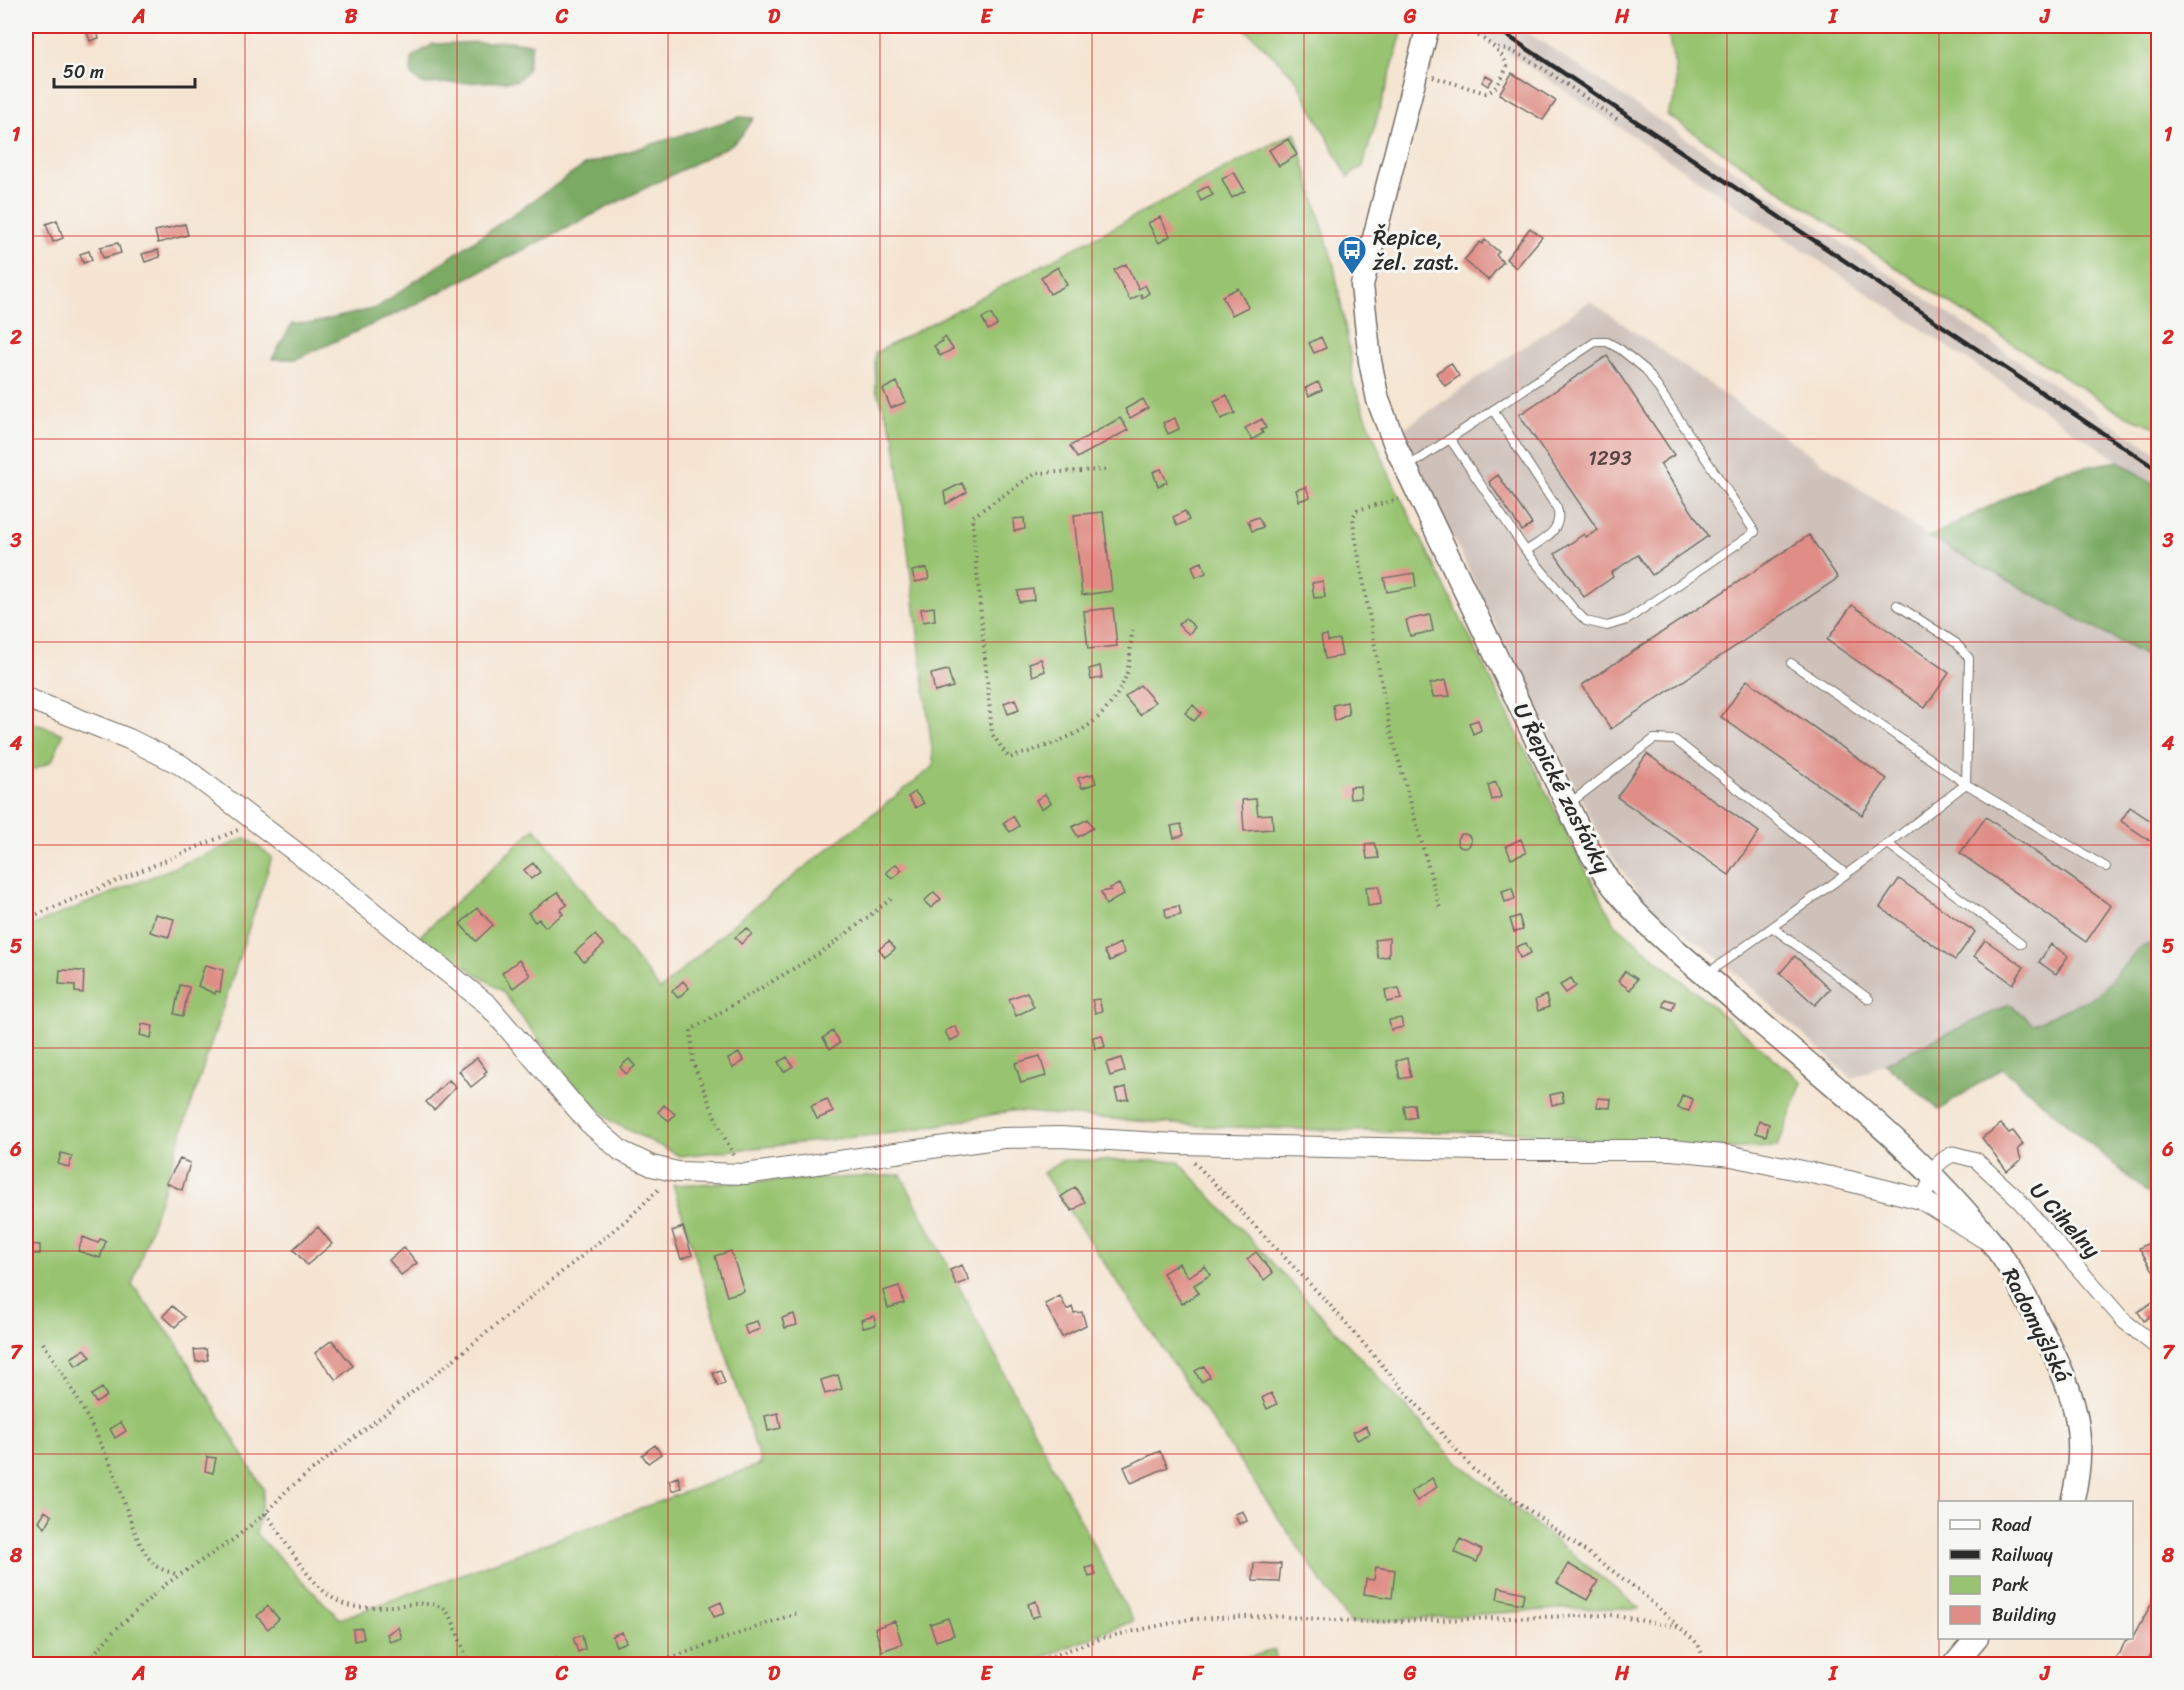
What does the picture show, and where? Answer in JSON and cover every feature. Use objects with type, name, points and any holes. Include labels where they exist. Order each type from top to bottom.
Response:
[{"type":"main road","name":"U Řepické zastávky","points":[[1428,26],[1362,285],[1370,361],[1378,400],[1406,469],[1588,848],[1613,886],[1638,913],[1705,974],[1931,1172]]},
{"type":"main road","name":"Radomyšlská","points":[[1931,1172],[1994,1244],[2016,1281],[2073,1394],[2079,1425],[2080,1454],[2072,1501]]},
{"type":"main road","points":[[1955,1665],[1976,1639]]},
{"type":"street","points":[[26,698],[129,739],[181,765],[488,1005],[589,1123],[621,1151],[652,1166],[676,1172],[745,1174],[1003,1138],[1060,1137],[1176,1144],[1482,1150],[1672,1150],[1732,1156],[1921,1199],[1994,1244]]},
{"type":"street","name":"U Cihelny","points":[[1931,1172],[1940,1161],[1953,1154],[1976,1160],[2016,1197],[2124,1321],[2153,1344],[2158,1345]]},
{"type":"street","points":[[1921,1199],[1930,1189],[1931,1172]]},
{"type":"lane","points":[[1406,469],[1450,439],[1493,410],[1595,342],[1607,342],[1620,349],[1646,370],[1755,532],[1627,620],[1607,626],[1586,621],[1526,551],[1450,439]]},
{"type":"lane","points":[[1493,410],[1557,508],[1560,518],[1557,529],[1526,551]]},
{"type":"lane","points":[[1897,605],[1956,643],[1969,658],[1966,784]]},
{"type":"lane","points":[[1791,663],[1966,784],[2106,867]]},
{"type":"lane","points":[[1568,805],[1654,739],[1675,740],[1846,874]]},
{"type":"lane","points":[[1705,974],[1888,844],[1966,784]]},
{"type":"lane","points":[[1888,844],[2021,944]]},
{"type":"lane","points":[[1772,927],[1869,999]]},
{"type":"path","points":[[1415,72],[1486,93],[1491,92],[1508,66],[1498,48],[1461,26]]},
{"type":"path","points":[[1498,48],[1505,48],[1532,62],[1620,120]]},
{"type":"path","points":[[1105,470],[1036,473],[972,517],[992,734],[1009,758],[1054,744],[1097,722],[1125,680],[1133,626]]},
{"type":"path","points":[[1418,495],[1365,506],[1357,510],[1353,524],[1389,725],[1440,909]]},
{"type":"path","points":[[26,920],[256,822]]},
{"type":"path","points":[[745,1174],[721,1131],[693,1063],[691,1030],[828,948],[891,898]]},
{"type":"path","points":[[1176,1144],[1329,1304],[1473,1468],[1637,1589],[1698,1644],[1706,1665]]},
{"type":"path","points":[[85,1665],[115,1630],[179,1575],[234,1539],[266,1513],[287,1490],[630,1217],[676,1172]]},
{"type":"path","points":[[43,1344],[67,1379],[90,1421],[113,1470],[142,1545],[154,1565],[179,1575]]},
{"type":"path","points":[[266,1513],[314,1580],[329,1596],[344,1604],[361,1607],[428,1604],[445,1609],[452,1619],[469,1665]]},
{"type":"path","points":[[653,1665],[800,1612]]},
{"type":"path","points":[[1030,1665],[1102,1638],[1190,1618],[1273,1616],[1365,1622],[1611,1615],[1679,1627]]},
{"type":"shaded area","points":[[1468,26],[1518,26],[2158,454],[2158,487]]},
{"type":"shaded area","points":[[1590,301],[1929,537],[2158,663],[2158,940],[2138,949],[2098,995],[2033,1024],[2010,1004],[1852,1079],[1719,958],[1651,908],[1607,850],[1400,431]]},
{"type":"green space","points":[[1242,26],[1404,26],[1363,166],[1348,177],[1295,77]]},
{"type":"green space","points":[[1666,26],[2158,26],[2158,428],[2122,414],[1948,302],[1667,115],[1677,92],[1675,66]]},
{"type":"green space","points":[[508,41],[532,44],[527,71],[517,81],[422,84],[411,75],[412,57],[433,44]]},
{"type":"green space","points":[[740,117],[754,118],[742,135],[731,145],[404,310],[296,359],[272,359],[292,324],[313,323],[376,308],[585,165]]},
{"type":"green space","points":[[1295,132],[1334,266],[1351,359],[1353,383],[1388,472],[1571,842],[1615,924],[1802,1082],[1778,1147],[1672,1150],[1521,1132],[1391,1132],[1200,1126],[1011,1111],[901,1132],[680,1156],[612,1122],[570,1081],[502,991],[420,936],[535,828],[660,990],[739,919],[934,766],[894,435],[876,389],[875,353]]},
{"type":"green space","points":[[2118,461],[2158,487],[2158,663],[1929,537],[2057,472]]},
{"type":"green space","points":[[26,720],[63,734],[52,761],[26,773]]},
{"type":"green space","points":[[246,838],[272,857],[132,1285],[175,1341],[264,1490],[256,1534],[340,1619],[761,1464],[673,1185],[901,1175],[1133,1621],[1026,1664],[26,1664],[26,928]]},
{"type":"green space","points":[[2158,940],[2158,1202],[2002,1068],[1939,1110],[1885,1063],[2010,1004],[2033,1024],[2098,995],[2138,949]]},
{"type":"green space","points":[[1063,1160],[1178,1161],[1453,1458],[1639,1608],[1559,1609],[1350,1623],[1043,1173]]},
{"type":"green space","points":[[1275,1650],[1277,1664],[1223,1664]]},
{"type":"building","points":[[95,26],[99,38],[90,41],[85,27]]},
{"type":"building","points":[[1512,73],[1556,101],[1543,120],[1499,94]]},
{"type":"building","points":[[1486,75],[1493,79],[1488,86],[1482,82]]},
{"type":"building","points":[[1288,139],[1297,155],[1279,166],[1269,150]]},
{"type":"building","points":[[1234,172],[1245,191],[1232,198],[1222,179]]},
{"type":"building","points":[[1208,186],[1213,195],[1201,201],[1197,192]]},
{"type":"building","points":[[1160,217],[1170,236],[1159,243],[1148,223]]},
{"type":"building","points":[[57,220],[63,238],[53,242],[46,224]]},
{"type":"building","points":[[185,224],[188,235],[158,243],[155,231]]},
{"type":"building","points":[[1530,228],[1542,237],[1516,268],[1506,259]]},
{"type":"building","points":[[1485,240],[1499,252],[1496,255],[1503,262],[1488,280],[1464,260],[1480,242],[1482,244]]},
{"type":"building","points":[[118,243],[121,253],[103,258],[100,247]]},
{"type":"building","points":[[158,250],[160,257],[145,262],[142,254]]},
{"type":"building","points":[[89,251],[92,260],[83,263],[80,254]]},
{"type":"building","points":[[1126,264],[1139,289],[1145,285],[1149,293],[1142,298],[1141,294],[1130,300],[1114,270]]},
{"type":"building","points":[[1058,267],[1067,285],[1050,294],[1041,277]]},
{"type":"building","points":[[1238,288],[1248,307],[1232,315],[1222,296]]},
{"type":"building","points":[[991,314],[997,325],[988,330],[982,318]]},
{"type":"building","points":[[945,337],[953,349],[940,356],[934,346],[943,341],[941,339]]},
{"type":"building","points":[[1321,337],[1326,348],[1314,353],[1309,343]]},
{"type":"building","points":[[1607,356],[1674,455],[1660,464],[1708,536],[1652,575],[1638,555],[1611,573],[1613,577],[1584,597],[1555,554],[1584,534],[1586,537],[1598,530],[1519,415]]},
{"type":"building","points":[[1451,363],[1459,376],[1445,386],[1436,373]]},
{"type":"building","points":[[897,382],[906,402],[891,408],[883,389]]},
{"type":"building","points":[[1318,382],[1322,390],[1309,396],[1305,388]]},
{"type":"building","points":[[1227,395],[1235,413],[1221,419],[1214,401]]},
{"type":"building","points":[[1143,399],[1148,408],[1130,418],[1125,409]]},
{"type":"building","points":[[1120,418],[1128,430],[1077,458],[1070,446]]},
{"type":"building","points":[[1175,418],[1179,429],[1168,434],[1163,423]]},
{"type":"building","points":[[1262,419],[1266,428],[1261,430],[1263,433],[1252,440],[1245,428]]},
{"type":"building","points":[[1161,469],[1167,482],[1158,486],[1153,472]]},
{"type":"building","points":[[1498,475],[1532,524],[1522,531],[1489,482]]},
{"type":"building","points":[[962,483],[967,492],[946,504],[944,492]]},
{"type":"building","points":[[1306,487],[1310,497],[1299,501],[1296,490]]},
{"type":"building","points":[[1185,511],[1189,520],[1177,526],[1173,517]]},
{"type":"building","points":[[1103,512],[1112,591],[1082,595],[1074,515]]},
{"type":"building","points":[[1258,517],[1263,527],[1252,531],[1248,521]]},
{"type":"building","points":[[1024,518],[1025,529],[1014,531],[1013,519]]},
{"type":"building","points":[[1809,535],[1838,578],[1611,729],[1582,685]]},
{"type":"building","points":[[1202,562],[1206,573],[1196,577],[1192,566]]},
{"type":"building","points":[[927,568],[929,579],[915,582],[912,571]]},
{"type":"building","points":[[1414,573],[1416,587],[1387,592],[1384,578]]},
{"type":"building","points":[[1323,581],[1325,597],[1314,598],[1312,583]]},
{"type":"building","points":[[1033,589],[1034,600],[1019,602],[1018,591]]},
{"type":"building","points":[[1852,605],[1949,673],[1925,708],[1827,640]]},
{"type":"building","points":[[934,607],[935,620],[923,622],[921,609]]},
{"type":"building","points":[[1113,608],[1117,646],[1088,649],[1084,611]]},
{"type":"building","points":[[1430,615],[1433,631],[1410,636],[1406,620]]},
{"type":"building","points":[[1185,618],[1195,627],[1189,634],[1178,625]]},
{"type":"building","points":[[1327,635],[1328,641],[1339,639],[1342,656],[1325,659],[1321,636]]},
{"type":"building","points":[[1041,659],[1045,671],[1033,676],[1029,663]]},
{"type":"building","points":[[1100,666],[1102,678],[1091,680],[1089,669]]},
{"type":"building","points":[[948,670],[953,687],[935,692],[931,674]]},
{"type":"building","points":[[1446,680],[1450,696],[1433,697],[1430,684]]},
{"type":"building","points":[[1747,680],[1887,779],[1862,815],[1721,717]]},
{"type":"building","points":[[1140,685],[1155,702],[1140,715],[1125,697]]},
{"type":"building","points":[[1015,699],[1019,710],[1008,714],[1004,703]]},
{"type":"building","points":[[1347,702],[1349,714],[1335,721],[1333,705]]},
{"type":"building","points":[[1193,705],[1201,713],[1194,721],[1185,713]]},
{"type":"building","points":[[1478,720],[1481,730],[1473,734],[1469,723]]},
{"type":"building","points":[[1647,754],[1759,832],[1729,875],[1617,797]]},
{"type":"building","points":[[1093,774],[1096,783],[1082,788],[1078,778]]},
{"type":"building","points":[[1496,782],[1501,797],[1492,800],[1488,785]]},
{"type":"building","points":[[1360,786],[1361,798],[1350,799],[1349,787]]},
{"type":"building","points":[[915,792],[924,803],[916,808],[908,797]]},
{"type":"building","points":[[1045,794],[1051,803],[1041,809],[1036,800]]},
{"type":"building","points":[[1256,799],[1258,815],[1272,814],[1273,829],[1244,831],[1242,800]]},
{"type":"building","points":[[2130,807],[2158,826],[2158,846],[2121,821]]},
{"type":"building","points":[[1013,816],[1019,826],[1010,832],[1003,823]]},
{"type":"building","points":[[1986,817],[2111,906],[2086,942],[1960,853]]},
{"type":"building","points":[[1088,819],[1093,828],[1078,837],[1072,827]]},
{"type":"building","points":[[1181,824],[1184,835],[1174,838],[1171,826]]},
{"type":"building","points":[[1464,834],[1469,836],[1471,841],[1469,846],[1464,848],[1459,846],[1457,841],[1459,836]]},
{"type":"building","points":[[1521,839],[1526,853],[1511,859],[1506,846]]},
{"type":"building","points":[[1374,843],[1379,858],[1367,859],[1365,844]]},
{"type":"building","points":[[533,863],[540,872],[531,879],[524,870]]},
{"type":"building","points":[[896,864],[902,870],[892,879],[886,872]]},
{"type":"building","points":[[1899,879],[1975,932],[1955,960],[1880,907]]},
{"type":"building","points":[[1119,884],[1124,894],[1106,905],[1101,892],[1111,890],[1110,888]]},
{"type":"building","points":[[1379,886],[1381,904],[1368,906],[1366,887]]},
{"type":"building","points":[[1512,888],[1515,899],[1505,902],[1502,891]]},
{"type":"building","points":[[558,892],[567,905],[560,910],[563,914],[545,927],[539,919],[535,922],[528,913]]},
{"type":"building","points":[[934,892],[941,899],[931,908],[924,901]]},
{"type":"building","points":[[1179,906],[1181,915],[1166,918],[1165,909]]},
{"type":"building","points":[[477,908],[493,925],[476,941],[460,924]]},
{"type":"building","points":[[155,914],[174,919],[169,937],[150,932]]},
{"type":"building","points":[[1519,916],[1523,930],[1514,932],[1510,919]]},
{"type":"building","points":[[747,928],[752,934],[741,944],[735,937]]},
{"type":"building","points":[[595,935],[604,945],[584,962],[575,952]]},
{"type":"building","points":[[1389,938],[1389,956],[1378,958],[1375,940]]},
{"type":"building","points":[[1985,940],[2024,967],[2013,984],[1974,956]]},
{"type":"building","points":[[889,941],[895,949],[885,957],[879,949]]},
{"type":"building","points":[[1120,943],[1125,953],[1110,961],[1104,951]]},
{"type":"building","points":[[1526,943],[1531,953],[1520,958],[1516,947]]},
{"type":"building","points":[[2051,944],[2068,956],[2056,974],[2039,962]]},
{"type":"building","points":[[1795,956],[1830,989],[1815,1005],[1780,973]]},
{"type":"building","points":[[519,960],[530,975],[513,988],[502,973]]},
{"type":"building","points":[[205,965],[223,970],[220,992],[216,991],[215,994],[198,986]]},
{"type":"building","points":[[60,970],[84,971],[83,993],[75,992],[75,985],[59,984]]},
{"type":"building","points":[[1625,971],[1637,979],[1630,990],[1618,981]]},
{"type":"building","points":[[1571,978],[1576,986],[1566,993],[1560,985]]},
{"type":"building","points":[[683,981],[689,988],[678,998],[672,991]]},
{"type":"building","points":[[180,985],[189,987],[183,1016],[174,1014]]},
{"type":"building","points":[[1399,988],[1402,999],[1387,1002],[1385,990]]},
{"type":"building","points":[[1027,992],[1034,1007],[1016,1016],[1009,999]]},
{"type":"building","points":[[1546,995],[1549,1007],[1538,1011],[1535,1000]]},
{"type":"building","points":[[1099,999],[1102,1011],[1095,1013],[1092,1000]]},
{"type":"building","points":[[1665,999],[1675,1002],[1672,1010],[1663,1006]]},
{"type":"building","points":[[1401,1018],[1403,1027],[1391,1030],[1389,1020]]},
{"type":"building","points":[[142,1024],[153,1026],[151,1038],[140,1035]]},
{"type":"building","points":[[955,1026],[960,1036],[950,1041],[945,1031]]},
{"type":"building","points":[[833,1031],[840,1043],[830,1049],[823,1038]]},
{"type":"building","points":[[1102,1035],[1105,1047],[1095,1049],[1093,1037]]},
{"type":"building","points":[[739,1053],[744,1061],[733,1068],[728,1059]]},
{"type":"building","points":[[1040,1056],[1046,1076],[1021,1083],[1015,1063]]},
{"type":"building","points":[[787,1057],[793,1066],[784,1072],[778,1062]]},
{"type":"building","points":[[477,1058],[487,1071],[484,1073],[486,1075],[471,1087],[459,1071]]},
{"type":"building","points":[[1121,1058],[1125,1071],[1110,1076],[1106,1063]]},
{"type":"building","points":[[1407,1058],[1411,1077],[1400,1079],[1396,1061]]},
{"type":"building","points":[[629,1059],[635,1066],[626,1074],[620,1067]]},
{"type":"building","points":[[449,1080],[456,1087],[434,1110],[426,1102]]},
{"type":"building","points":[[1126,1087],[1129,1099],[1118,1101],[1115,1090]]},
{"type":"building","points":[[1562,1092],[1564,1102],[1552,1105],[1550,1095]]},
{"type":"building","points":[[1682,1095],[1693,1099],[1689,1111],[1678,1108]]},
{"type":"building","points":[[1598,1098],[1611,1099],[1610,1108],[1597,1107]]},
{"type":"building","points":[[827,1099],[833,1112],[817,1119],[811,1106]]},
{"type":"building","points":[[1414,1104],[1416,1117],[1406,1119],[1404,1106]]},
{"type":"building","points":[[664,1105],[675,1114],[669,1121],[658,1112]]},
{"type":"building","points":[[1759,1121],[1769,1124],[1766,1136],[1756,1133]]},
{"type":"building","points":[[2001,1124],[2009,1133],[2013,1131],[2023,1144],[2018,1149],[2021,1160],[2007,1171],[1982,1138]]},
{"type":"building","points":[[61,1153],[72,1156],[69,1167],[58,1164]]},
{"type":"building","points":[[180,1159],[190,1163],[182,1190],[166,1183]]},
{"type":"building","points":[[1075,1187],[1085,1202],[1072,1211],[1061,1197]]},
{"type":"building","points":[[318,1227],[332,1244],[307,1265],[293,1249]]},
{"type":"building","points":[[683,1227],[692,1255],[681,1259],[672,1231]]},
{"type":"building","points":[[83,1237],[98,1243],[100,1239],[106,1241],[100,1258],[78,1251]]},
{"type":"building","points":[[2158,1238],[2158,1278],[2139,1248]]},
{"type":"building","points":[[27,1244],[40,1245],[40,1254],[27,1254]]},
{"type":"building","points":[[404,1247],[417,1263],[401,1275],[389,1260]]},
{"type":"building","points":[[731,1251],[744,1291],[727,1296],[715,1256]]},
{"type":"building","points":[[1256,1252],[1273,1273],[1264,1280],[1247,1259]]},
{"type":"building","points":[[1179,1263],[1188,1277],[1205,1266],[1210,1275],[1194,1285],[1199,1293],[1182,1304],[1163,1273]]},
{"type":"building","points":[[962,1265],[969,1280],[956,1285],[950,1270]]},
{"type":"building","points":[[899,1286],[904,1303],[888,1308],[883,1291]]},
{"type":"building","points":[[1060,1296],[1067,1310],[1072,1307],[1074,1313],[1082,1312],[1086,1325],[1062,1337],[1045,1304]]},
{"type":"building","points":[[2154,1301],[2158,1310],[2144,1321],[2138,1312]]},
{"type":"building","points":[[172,1306],[185,1317],[175,1327],[163,1316]]},
{"type":"building","points":[[794,1314],[797,1325],[785,1328],[782,1318]]},
{"type":"building","points":[[874,1316],[876,1325],[863,1328],[861,1320]]},
{"type":"building","points":[[757,1321],[760,1329],[747,1334],[744,1325]]},
{"type":"building","points":[[332,1340],[353,1366],[336,1380],[315,1353]]},
{"type":"building","points":[[85,1349],[91,1357],[76,1366],[71,1358]]},
{"type":"building","points":[[206,1349],[208,1360],[196,1362],[194,1350]]},
{"type":"building","points":[[1204,1366],[1210,1377],[1201,1382],[1195,1371]]},
{"type":"building","points":[[720,1370],[725,1383],[718,1386],[713,1373]]},
{"type":"building","points":[[838,1375],[842,1389],[825,1394],[821,1380]]},
{"type":"building","points":[[102,1388],[107,1396],[96,1403],[91,1395]]},
{"type":"building","points":[[1271,1393],[1277,1404],[1267,1409],[1262,1398]]},
{"type":"building","points":[[778,1413],[781,1428],[768,1431],[765,1416]]},
{"type":"building","points":[[121,1422],[126,1431],[115,1438],[110,1429]]},
{"type":"building","points":[[1366,1426],[1370,1434],[1357,1440],[1353,1432]]},
{"type":"building","points":[[655,1445],[661,1454],[648,1463],[642,1455]]},
{"type":"building","points":[[1160,1451],[1168,1467],[1131,1483],[1124,1467]]},
{"type":"building","points":[[207,1457],[216,1458],[213,1473],[205,1471]]},
{"type":"building","points":[[678,1477],[681,1488],[672,1491],[669,1480]]},
{"type":"building","points":[[1432,1478],[1437,1487],[1417,1501],[1411,1492]]},
{"type":"building","points":[[45,1511],[52,1516],[45,1528],[39,1521]]},
{"type":"building","points":[[1243,1511],[1247,1521],[1239,1524],[1235,1514]]},
{"type":"building","points":[[1460,1539],[1482,1550],[1477,1562],[1454,1552]]},
{"type":"building","points":[[1254,1563],[1281,1564],[1279,1582],[1253,1581]]},
{"type":"building","points":[[1568,1564],[1598,1581],[1587,1600],[1557,1583]]},
{"type":"building","points":[[1093,1566],[1096,1575],[1089,1577],[1086,1568]]},
{"type":"building","points":[[1376,1567],[1395,1570],[1392,1598],[1364,1594],[1366,1579],[1374,1580]]},
{"type":"building","points":[[1499,1587],[1524,1593],[1522,1604],[1497,1599]]},
{"type":"building","points":[[2158,1593],[2158,1651],[2154,1649],[2145,1664],[2111,1664],[2120,1653],[2125,1641],[2133,1639]]},
{"type":"building","points":[[1036,1601],[1040,1615],[1032,1618],[1028,1604]]},
{"type":"building","points":[[721,1602],[725,1613],[714,1617],[710,1607]]},
{"type":"building","points":[[268,1606],[279,1619],[268,1629],[257,1616]]},
{"type":"building","points":[[948,1618],[954,1635],[936,1641],[930,1624]]},
{"type":"building","points":[[895,1621],[902,1644],[882,1651],[875,1628]]},
{"type":"building","points":[[398,1627],[402,1638],[390,1642],[387,1634]]},
{"type":"building","points":[[362,1628],[364,1639],[354,1641],[353,1629]]},
{"type":"building","points":[[622,1632],[626,1642],[616,1646],[612,1636]]},
{"type":"building","points":[[582,1635],[585,1649],[578,1652],[573,1638]]},
{"type":"building","points":[[557,1658],[559,1664],[547,1664],[546,1661]]},
{"type":"railway","points":[[1493,26],[2158,470]]},
{"type":"place","name":"Řepice, žel. zast.","points":[[1352,276]]}]
